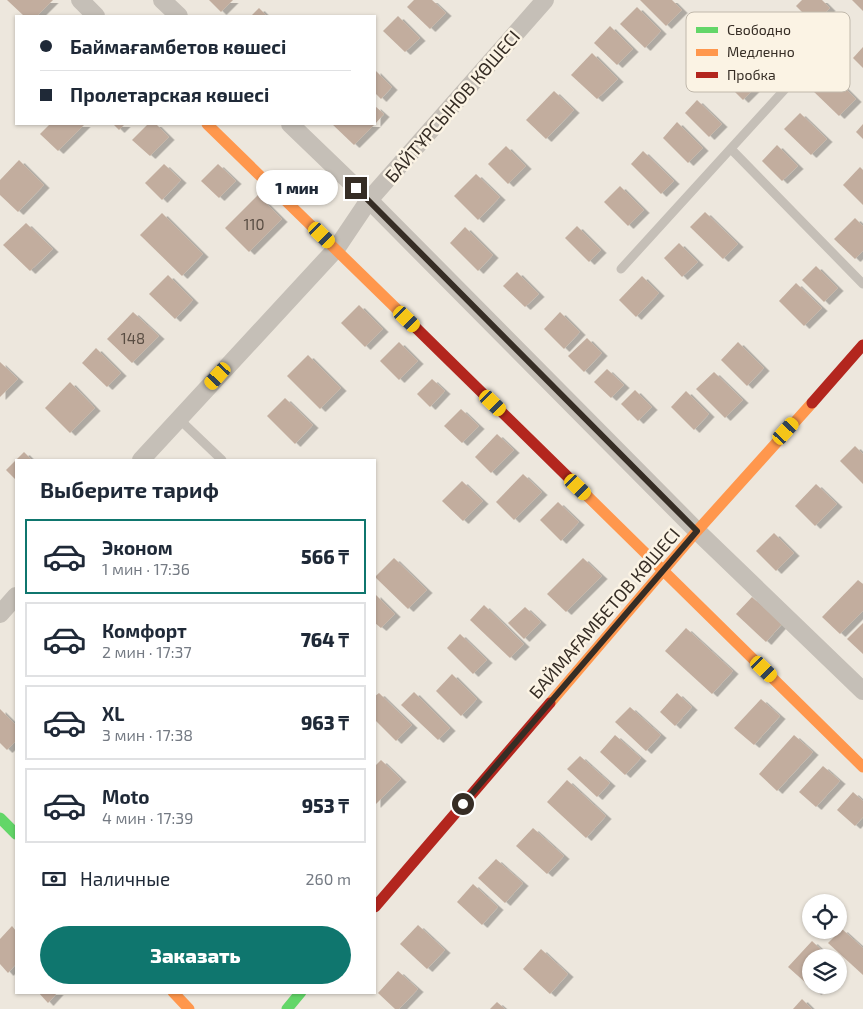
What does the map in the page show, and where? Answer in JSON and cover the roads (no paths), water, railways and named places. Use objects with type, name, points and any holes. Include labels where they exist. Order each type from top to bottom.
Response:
[{"type":"street","points":[[80,0],[95,15]]},
{"type":"street","points":[[162,0],[178,15]]},
{"type":"street","name":"БАЙТҰРСЫНОВ КӨШЕСІ","points":[[142,459],[336,249],[369,200],[546,0]]},
{"type":"street","points":[[208,125],[863,767]]},
{"type":"street","points":[[291,125],[369,200],[697,531],[863,691]]},
{"type":"street","name":"БАЙМАҒАМБЕТОВ КӨШЕСІ","points":[[376,906],[697,531],[863,345]]},
{"type":"street","points":[[0,614],[15,597]]},
{"type":"street","points":[[0,818],[15,833]]},
{"type":"street","points":[[175,994],[189,1009]]},
{"type":"street","points":[[287,1009],[299,994]]},
{"type":"lane","points":[[621,269],[782,92]]},
{"type":"lane","points":[[731,148],[863,284]]},
{"type":"lane","points":[[179,419],[221,459]]}]
